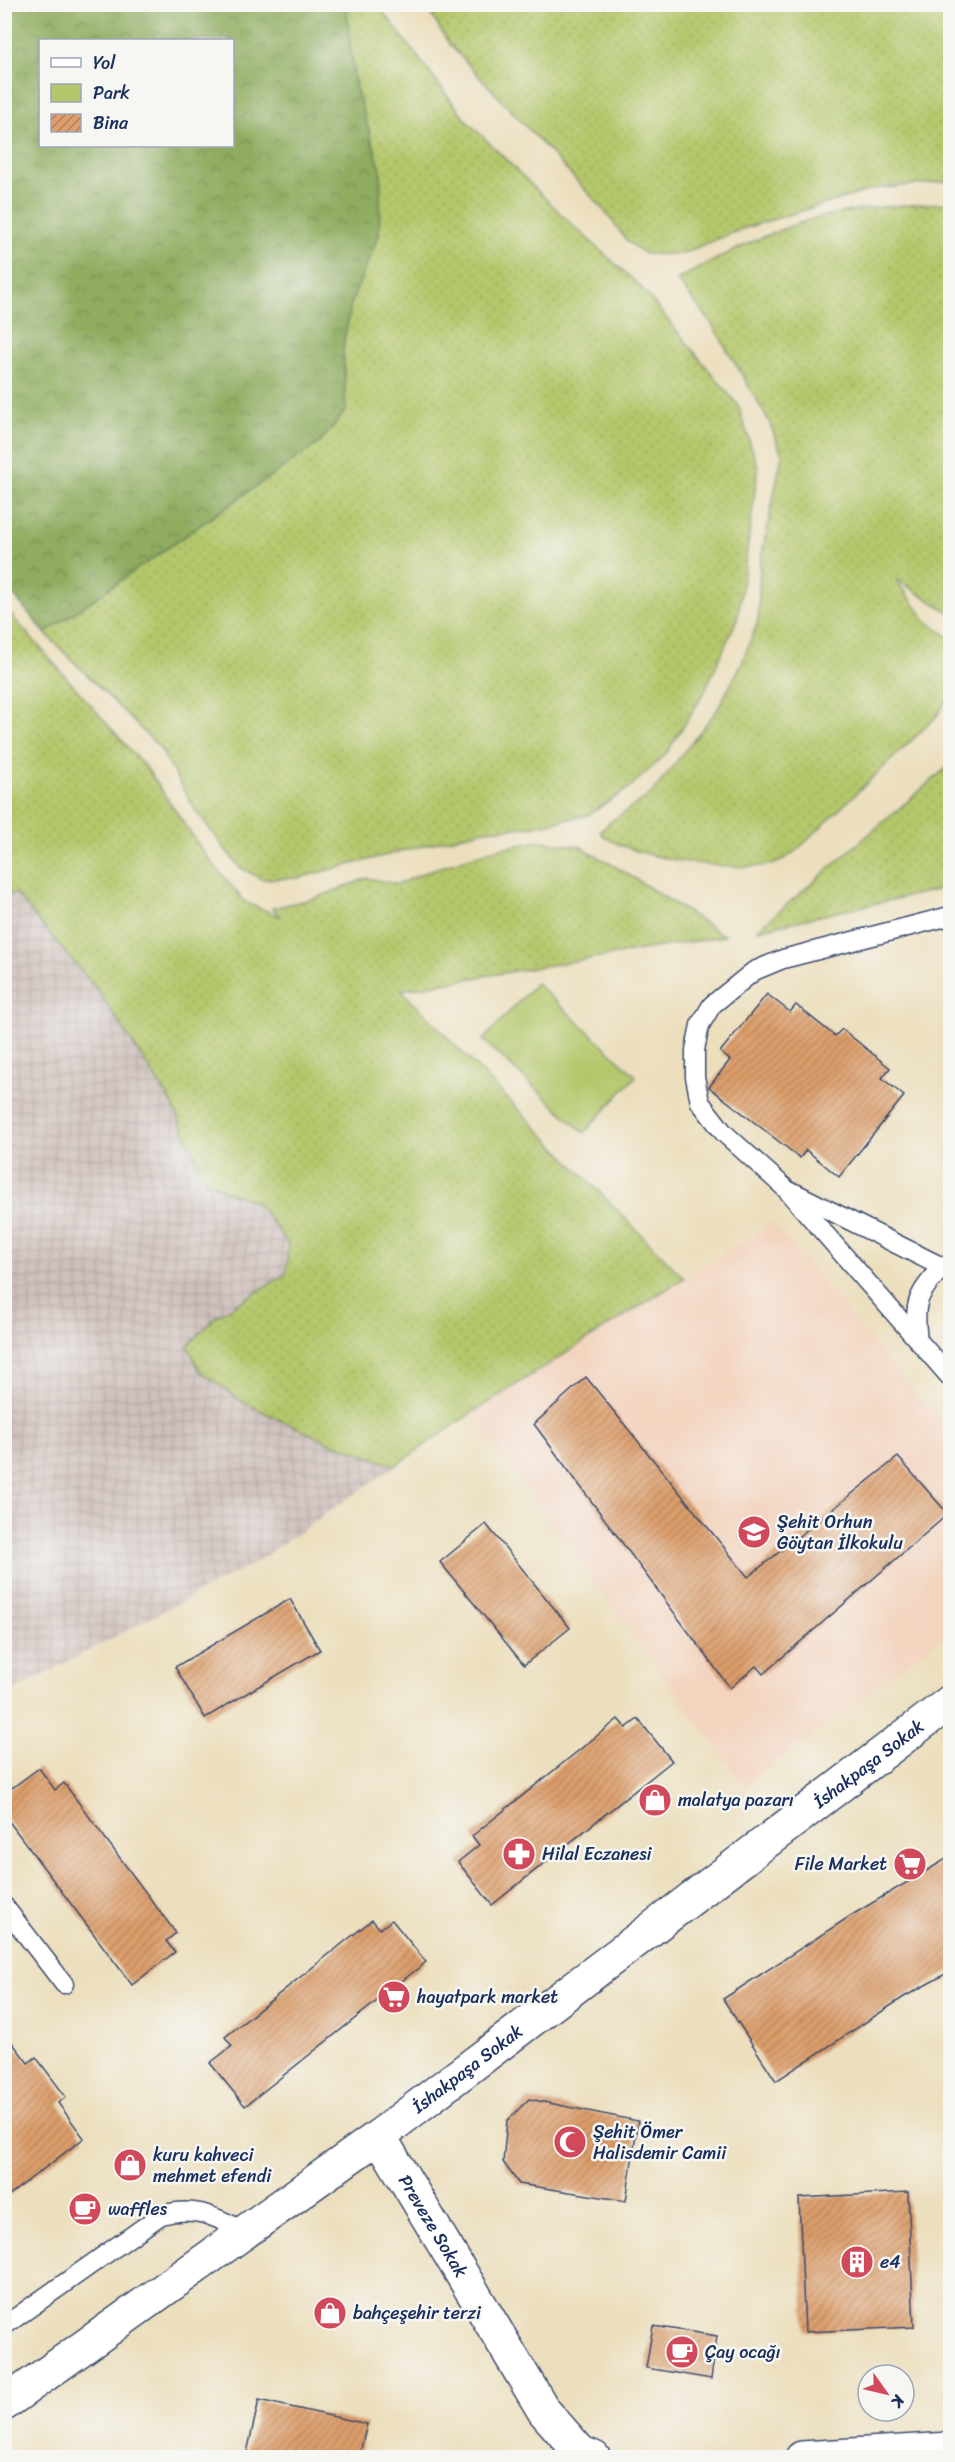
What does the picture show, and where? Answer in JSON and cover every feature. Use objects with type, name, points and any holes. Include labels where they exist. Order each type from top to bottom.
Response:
[{"type":"street","name":"İshakpaşa Sokak","points":[[4,2404],[379,2136],[951,1702]]},
{"type":"street","name":"Preveze Sokak","points":[[379,2136],[544,2410],[580,2452],[594,2457]]},
{"type":"street","points":[[802,2457],[951,2449]]},
{"type":"lane","points":[[951,916],[783,959],[754,971],[712,1005],[700,1025],[695,1050],[695,1077],[700,1102],[724,1133],[785,1188],[951,1377]]},
{"type":"lane","points":[[785,1188],[947,1269],[925,1286],[916,1300],[918,1340]]},
{"type":"lane","points":[[4,1906],[64,1984]]},
{"type":"lane","points":[[4,2326],[161,2215],[181,2209],[206,2213],[246,2232]]},
{"type":"shaded area","points":[[5,894],[15,894],[98,991],[172,1103],[205,1179],[227,1192],[258,1203],[288,1244],[286,1274],[261,1290],[200,1371],[246,1404],[328,1442],[395,1466],[256,1562],[5,1695]]},
{"type":"shaded area","name":"Şehit Orhun Göytan İlkokulu","points":[[772,1222],[950,1434],[950,1631],[745,1787],[470,1414]]},
{"type":"green space","points":[[4,5],[346,5],[355,85],[381,171],[379,234],[351,303],[343,346],[346,410],[320,442],[45,633],[5,585]]},
{"type":"green space","points":[[346,5],[378,5],[466,120],[567,220],[640,286],[738,405],[758,468],[738,617],[704,693],[666,754],[628,789],[588,815],[528,827],[484,830],[298,878],[262,879],[239,867],[196,811],[159,747],[45,633],[320,442],[346,410],[343,346],[351,303],[379,234],[381,171],[355,85]]},
{"type":"green space","points":[[425,5],[950,5],[950,181],[874,189],[742,229],[681,254],[645,254],[628,242],[603,209],[450,45]]},
{"type":"green space","points":[[950,203],[950,613],[896,579],[926,621],[950,638],[950,695],[937,716],[797,850],[777,863],[758,866],[710,865],[656,856],[612,841],[600,832],[610,822],[651,794],[717,710],[741,665],[758,621],[760,564],[782,455],[768,419],[712,324],[677,280],[760,238],[813,219],[864,209]]},
{"type":"green space","points":[[5,608],[147,769],[204,853],[245,902],[281,917],[272,908],[313,899],[367,878],[398,884],[434,869],[492,850],[539,841],[579,846],[623,871],[725,936],[401,990],[684,1278],[470,1414],[395,1466],[328,1442],[246,1404],[200,1371],[188,1346],[215,1317],[286,1274],[288,1244],[258,1203],[227,1192],[205,1179],[172,1103],[98,991],[16,894],[5,894]]},
{"type":"green space","points":[[950,765],[950,887],[757,930]]},
{"type":"green space","points":[[536,983],[636,1076],[584,1133],[483,1040]]},
{"type":"building","points":[[767,994],[790,1012],[796,1005],[835,1036],[842,1029],[890,1068],[882,1078],[904,1096],[839,1177],[806,1150],[800,1158],[709,1087],[730,1060],[720,1052]]},
{"type":"building","points":[[586,1377],[748,1577],[898,1457],[948,1514],[763,1674],[756,1666],[730,1688],[534,1424]]},
{"type":"building","points":[[486,1524],[570,1628],[524,1665],[440,1562]]},
{"type":"building","points":[[290,1599],[320,1650],[205,1718],[175,1667]]},
{"type":"building","points":[[618,1719],[626,1728],[638,1719],[672,1761],[492,1905],[458,1862],[479,1845],[472,1836]]},
{"type":"building","points":[[39,1768],[55,1790],[64,1783],[176,1933],[166,1941],[175,1952],[132,1985],[4,1815],[4,1794]]},
{"type":"building","points":[[951,1856],[951,1971],[904,1997],[776,2081],[723,1999],[852,1915]]},
{"type":"building","points":[[372,1920],[380,1929],[392,1920],[426,1962],[245,2106],[210,2063],[232,2046],[225,2037]]},
{"type":"building","points":[[4,2032],[28,2063],[36,2057],[66,2097],[58,2103],[84,2138],[4,2199]]},
{"type":"building","name":"Şehit Ömer Halisdemir Camii","points":[[529,2099],[638,2121],[626,2201],[519,2184],[503,2162],[507,2121]]},
{"type":"building","name":"e4","points":[[908,2192],[914,2327],[805,2332],[799,2198]]},
{"type":"building","name":"Çay ocağı","points":[[653,2326],[717,2336],[711,2379],[646,2368]]},
{"type":"building","points":[[259,2400],[367,2424],[359,2457],[246,2457]]},
{"type":"place","name":"Şehit Orhun Göytan İlkokulu","points":[[754,1532]]},
{"type":"place","name":"malatya pazarı","points":[[655,1800]]},
{"type":"place","name":"Hilal Eczanesi","points":[[519,1854]]},
{"type":"place","name":"File Market","points":[[910,1864]]},
{"type":"place","name":"hayatpark market","points":[[394,1997]]},
{"type":"place","name":"Şehit Ömer Halisdemir Camii","points":[[570,2142]]},
{"type":"place","name":"kuru kahveci mehmet efendi","points":[[130,2165]]},
{"type":"place","name":"waffles","points":[[85,2209]]},
{"type":"place","name":"e4","points":[[857,2262]]},
{"type":"place","name":"bahçeşehir terzi","points":[[330,2313]]},
{"type":"place","name":"Çay ocağı","points":[[682,2352]]}]
